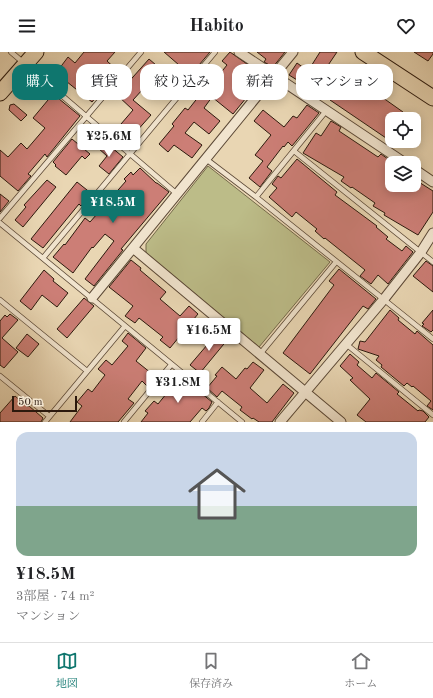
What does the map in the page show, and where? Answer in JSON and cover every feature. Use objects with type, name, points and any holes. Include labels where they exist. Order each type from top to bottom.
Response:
[{"type":"main road","points":[[0,82],[21,57],[36,52]]},
{"type":"main road","points":[[363,52],[433,98]]},
{"type":"main road","points":[[381,52],[433,87]]},
{"type":"main road","points":[[0,93],[21,57]]},
{"type":"street","points":[[239,52],[257,64]]},
{"type":"street","points":[[283,64],[293,52]]},
{"type":"street","points":[[288,85],[394,156]]},
{"type":"street","points":[[92,298],[254,100]]},
{"type":"street","points":[[421,174],[433,182]]},
{"type":"street","points":[[280,422],[384,299],[421,252],[433,233]]},
{"type":"street","points":[[133,248],[341,422]]},
{"type":"lane","points":[[0,218],[141,52]]},
{"type":"lane","points":[[43,258],[215,52]]},
{"type":"lane","points":[[21,57],[86,116],[177,194]]},
{"type":"lane","points":[[256,197],[326,111]]},
{"type":"lane","points":[[294,151],[433,262]]},
{"type":"lane","points":[[206,158],[433,339]]},
{"type":"lane","points":[[0,223],[242,422]]},
{"type":"lane","points":[[260,354],[336,262]]},
{"type":"lane","points":[[0,300],[87,371]]},
{"type":"lane","points":[[45,422],[125,326]]},
{"type":"lane","points":[[346,344],[433,415]]},
{"type":"lane","points":[[124,422],[171,365]]},
{"type":"lane","points":[[0,376],[49,416]]},
{"type":"lane","points":[[202,422],[218,402]]},
{"type":"green space","points":[[208,166],[330,262],[259,347],[146,253],[146,244]]},
{"type":"building","points":[[84,52],[115,52],[107,61],[110,64],[76,64],[76,89],[68,83],[68,64],[63,64],[68,57],[75,63]]},
{"type":"building","points":[[164,52],[210,52],[200,64],[178,64]]},
{"type":"building","points":[[230,52],[247,64],[232,64],[232,100],[244,100],[233,114],[216,100],[224,100],[224,69],[227,65],[222,61]]},
{"type":"building","points":[[257,52],[285,52],[275,64],[268,64],[264,62],[266,59]]},
{"type":"building","points":[[320,52],[337,52],[329,64],[312,64]]},
{"type":"building","points":[[414,52],[433,52],[433,54],[428,61]]},
{"type":"building","points":[[149,59],[155,64],[145,64]]},
{"type":"building","points":[[296,64],[296,79],[289,75]]},
{"type":"building","points":[[140,69],[140,92],[133,100],[151,115],[127,142],[115,131],[133,110],[122,100],[132,100],[132,78]]},
{"type":"building","points":[[48,100],[60,100],[80,116],[47,157],[45,154],[28,174],[31,176],[18,191],[0,176],[0,150],[8,157],[21,143],[27,149],[45,128],[33,118]]},
{"type":"building","points":[[196,100],[210,100],[204,108],[220,121],[209,134],[194,122],[185,133],[202,145],[192,158],[174,145],[168,152],[159,144],[174,126],[172,124],[185,108],[188,110]]},
{"type":"building","points":[[330,100],[386,100],[403,112],[385,112],[385,137]]},
{"type":"building","points":[[14,104],[27,115],[21,121],[9,110],[10,105]]},
{"type":"building","points":[[307,105],[319,113],[292,146],[288,142],[284,147],[283,146],[267,167],[272,171],[260,187],[249,178],[263,161],[255,155],[271,135],[254,121],[263,110],[284,127],[293,116],[297,118]]},
{"type":"building","points":[[331,121],[341,127],[339,131],[378,157],[381,154],[385,157],[385,192],[421,192],[421,183],[433,191],[433,212],[418,235],[384,215],[385,213],[373,206],[375,203],[341,181],[344,177],[303,153],[316,133],[321,136]]},
{"type":"building","points":[[72,139],[90,154],[85,159],[82,156],[66,175],[55,166],[56,165],[53,162]]},
{"type":"building","points":[[104,141],[123,157],[109,174],[99,166],[107,156],[98,148]]},
{"type":"building","points":[[297,159],[337,192],[335,195],[377,226],[376,227],[388,237],[386,239],[402,251],[406,246],[413,252],[388,284],[378,275],[371,284],[360,276],[365,270],[325,238],[324,239],[315,231],[317,229],[296,212],[292,217],[269,197],[277,188],[272,184],[278,176],[281,178]]},
{"type":"building","points":[[140,168],[156,183],[169,192],[121,249],[123,250],[94,286],[85,279],[114,241],[105,234],[93,248],[92,247],[73,273],[53,257],[64,244],[65,245],[85,218],[90,222],[126,181],[124,179],[131,172],[133,175]]},
{"type":"building","points":[[47,180],[56,187],[23,227],[15,220],[26,207],[24,205]]},
{"type":"building","points":[[77,182],[92,194],[81,206],[79,204],[43,248],[31,239]]},
{"type":"building","points":[[0,194],[9,201],[0,212]]},
{"type":"building","points":[[131,260],[141,268],[140,270],[166,292],[160,299],[180,316],[189,306],[198,314],[170,348],[160,340],[163,337],[139,318],[135,323],[125,316],[133,306],[109,287]]},
{"type":"building","points":[[426,261],[433,266],[433,292],[413,276]]},
{"type":"building","points":[[339,269],[376,299],[368,309],[363,306],[310,374],[283,353],[334,285],[329,281]]},
{"type":"building","points":[[44,270],[54,279],[53,281],[68,293],[57,307],[42,295],[31,310],[20,301]]},
{"type":"building","points":[[84,298],[94,306],[67,338],[57,329]]},
{"type":"building","points":[[390,310],[399,318],[398,320],[415,334],[417,331],[433,345],[433,410],[427,406],[431,401],[413,386],[412,387],[407,383],[404,386],[381,367],[382,365],[376,360],[379,356],[358,349],[360,341],[365,342]]},
{"type":"building","points":[[433,310],[433,330],[431,332],[422,326],[424,324],[422,323]]},
{"type":"building","points":[[10,314],[18,320],[2,338],[18,352],[4,368],[0,365],[0,321],[5,315],[7,317]]},
{"type":"building","points":[[219,331],[228,339],[200,373],[190,365]]},
{"type":"building","points":[[128,333],[146,348],[136,361],[156,377],[148,387],[142,381],[128,399],[134,403],[118,422],[70,422],[82,406],[77,402],[88,389],[92,392],[105,375],[98,369],[106,360],[112,365],[128,346],[122,341]]},
{"type":"building","points":[[27,334],[39,344],[28,357],[16,348]]},
{"type":"building","points":[[350,354],[359,362],[357,365],[372,378],[376,373],[399,392],[397,394],[418,411],[423,411],[429,417],[425,422],[366,422],[357,415],[370,399],[350,380],[353,378],[340,366]]},
{"type":"building","points":[[253,362],[264,370],[250,388],[267,403],[283,384],[294,393],[272,422],[259,422],[253,418],[252,419],[240,410],[242,407],[222,391],[217,397],[207,388],[222,367],[236,379],[245,368],[247,369]]},
{"type":"building","points":[[179,375],[212,402],[209,408],[206,411],[202,408],[190,422],[141,422],[148,413],[145,411],[154,401],[158,404]]},
{"type":"building","points":[[15,396],[43,418],[41,422],[0,422],[0,413]]}]
